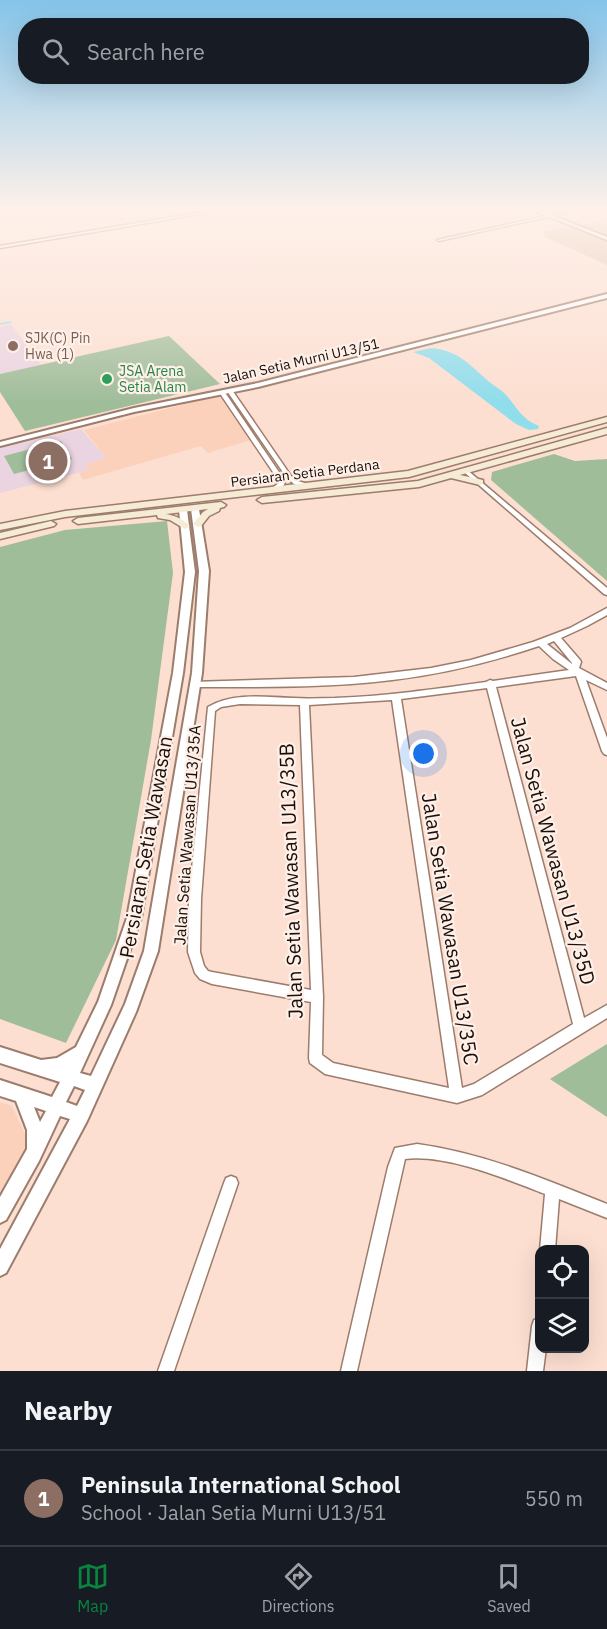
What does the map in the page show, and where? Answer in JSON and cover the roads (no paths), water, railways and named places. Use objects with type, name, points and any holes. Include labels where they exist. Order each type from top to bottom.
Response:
[{"type":"main road","name":"Persiaran Setia Perdana","points":[[2,531],[65,514],[412,474],[607,419]]},
{"type":"main road","name":"Persiaran Setia Perdana","points":[[2,531],[231,503],[419,484],[607,431]]},
{"type":"main road","points":[[480,483],[477,478],[478,472],[496,462]]},
{"type":"main road","points":[[412,474],[466,471]]},
{"type":"main road","points":[[436,480],[457,477],[480,483]]},
{"type":"main road","points":[[157,504],[189,508],[216,497]]},
{"type":"main road","points":[[198,524],[206,514],[231,503]]},
{"type":"main road","points":[[138,515],[167,517],[185,526]]},
{"type":"street","name":"Jalan Setia Murni U13/51","points":[[0,444],[134,410],[226,391],[444,339],[607,296]]},
{"type":"street","points":[[226,391],[289,477],[296,483],[309,486]]},
{"type":"street","points":[[226,391],[282,481],[282,484],[271,491]]},
{"type":"street","points":[[174,695],[195,684],[320,684],[402,678],[470,665],[541,643],[605,615],[606,590],[466,471]]},
{"type":"street","name":"Persiaran Setia Wawasan","points":[[0,1267],[81,1115],[131,1007],[151,951],[195,684],[204,571],[198,524],[189,508]]},
{"type":"street","name":"Persiaran Setia Wawasan","points":[[0,1214],[33,1155],[104,1005],[134,918],[178,670],[190,572],[185,526],[189,508]]},
{"type":"street","points":[[556,638],[577,662],[577,670],[607,751]]},
{"type":"street","points":[[541,643],[566,666],[607,687]]},
{"type":"street","points":[[178,670],[195,684]]},
{"type":"street","points":[[304,702],[396,696],[577,670]]},
{"type":"street","name":"Jalan Setia Wawasan U13/35D","points":[[490,683],[580,1028]]},
{"type":"street","name":"Jalan Setia Wawasan U13/35C","points":[[396,696],[457,1096]]},
{"type":"street","name":"Jalan Setia Wawasan U13/35A","points":[[304,702],[223,702],[216,704],[209,715],[195,899],[194,952],[199,969],[204,975],[212,978],[317,997]]},
{"type":"street","name":"Jalan Setia Wawasan U13/35B","points":[[304,702],[317,997],[315,1058],[330,1069],[457,1096]]},
{"type":"street","points":[[457,1096],[477,1090],[607,1011]]},
{"type":"street","points":[[40,1067],[59,1065],[80,1053]]},
{"type":"street","points":[[0,1055],[93,1085]]},
{"type":"street","points":[[0,1088],[81,1115]]},
{"type":"street","points":[[22,1095],[31,1114],[35,1130],[33,1155]]},
{"type":"street","points":[[349,1371],[400,1153],[418,1149],[484,1165],[607,1211]]},
{"type":"street","points":[[166,1371],[231,1183]]},
{"type":"street","points":[[548,1245],[553,1190]]},
{"type":"street","points":[[535,1371],[537,1353]]},
{"type":"water","points":[[431,348],[448,351],[468,363],[502,391],[522,415],[539,426],[538,429],[529,430],[516,424],[429,358],[413,352]]},
{"type":"waterway","points":[[0,324],[11,322]]},
{"type":"place","name":"SJK(C) Pin Hwa (1)","points":[[13,346]]},
{"type":"place","name":"JSA Arena Setia Alam","points":[[107,379]]},
{"type":"place","name":"Peninsula International School","points":[[48,461]]}]
